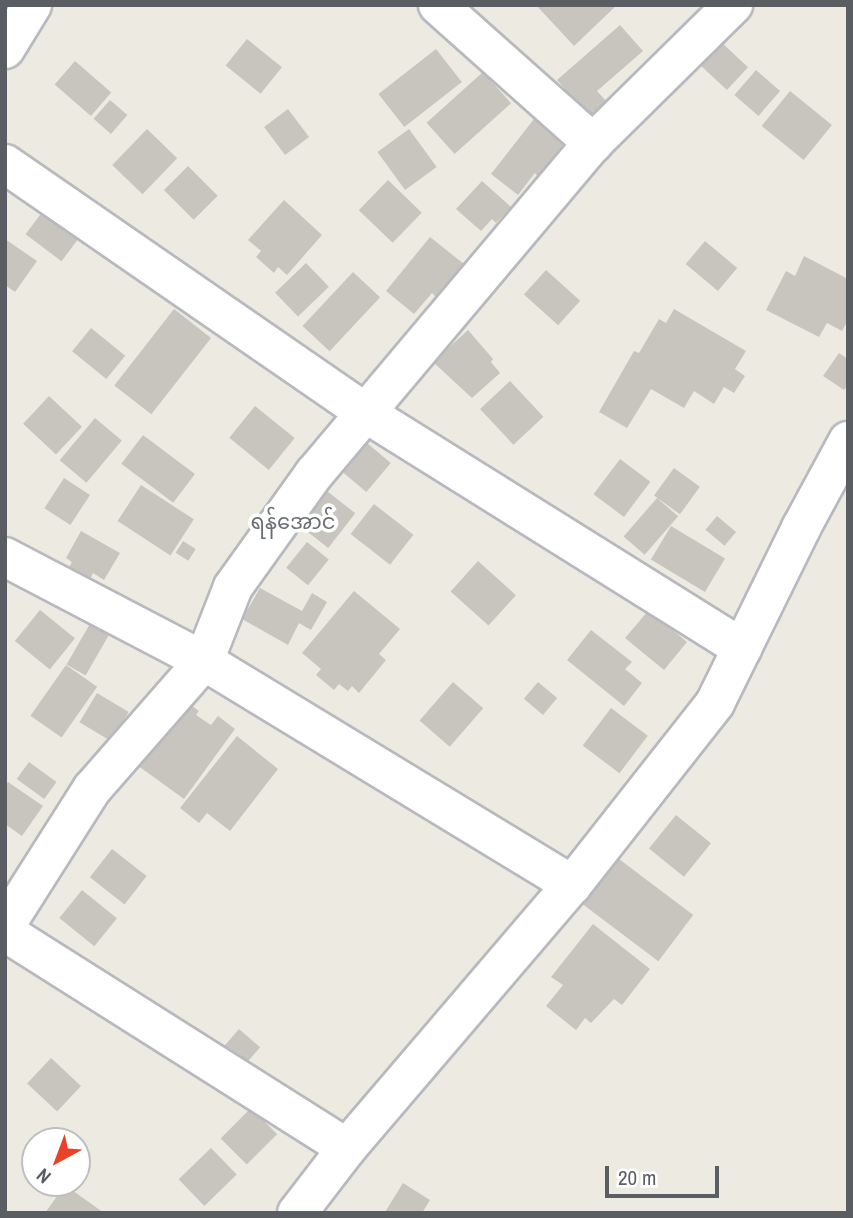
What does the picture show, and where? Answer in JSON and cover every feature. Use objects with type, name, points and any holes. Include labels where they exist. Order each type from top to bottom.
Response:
[{"type":"street","points":[[5,49],[32,5]]},
{"type":"street","points":[[438,5],[593,143]]},
{"type":"street","points":[[5,926],[92,789],[204,661],[233,587],[314,474],[593,143],[733,5]]},
{"type":"street","points":[[5,164],[364,412],[742,648]]},
{"type":"street","points":[[297,1213],[346,1148],[572,885],[715,703],[848,441]]},
{"type":"street","points":[[5,557],[204,661],[572,885]]},
{"type":"street","points":[[5,932],[346,1148]]},
{"type":"building","points":[[536,5],[617,5],[574,46]]},
{"type":"building","points":[[620,25],[643,51],[597,91],[606,101],[589,116],[557,80]]},
{"type":"building","points":[[247,39],[282,67],[261,94],[226,65]]},
{"type":"building","points":[[721,42],[748,67],[727,90],[700,65]]},
{"type":"building","points":[[436,49],[462,82],[404,127],[378,94]]},
{"type":"building","points":[[75,61],[111,92],[91,116],[55,84]]},
{"type":"building","points":[[756,70],[780,91],[759,116],[734,95]]},
{"type":"building","points":[[483,72],[511,103],[455,154],[427,123]]},
{"type":"building","points":[[790,91],[832,125],[804,160],[762,126]]},
{"type":"building","points":[[110,100],[127,115],[111,134],[94,119]]},
{"type":"building","points":[[288,109],[309,137],[285,155],[264,127]]},
{"type":"building","points":[[534,119],[564,143],[538,177],[535,173],[518,195],[491,174]]},
{"type":"building","points":[[147,129],[177,158],[142,194],[112,165]]},
{"type":"building","points":[[409,129],[437,167],[405,190],[377,152]]},
{"type":"building","points":[[188,166],[218,196],[194,220],[164,190]]},
{"type":"building","points":[[388,180],[422,213],[393,243],[359,210]]},
{"type":"building","points":[[482,181],[511,207],[496,223],[492,219],[481,231],[456,209]]},
{"type":"building","points":[[284,200],[322,235],[287,275],[278,267],[274,273],[256,257],[261,251],[248,240]]},
{"type":"building","points":[[46,207],[82,234],[61,261],[26,234]]},
{"type":"building","points":[[430,237],[464,264],[436,297],[432,293],[414,314],[386,291]]},
{"type":"building","points":[[5,239],[37,261],[15,292],[5,285]]},
{"type":"building","points":[[705,241],[737,268],[718,291],[686,264]]},
{"type":"building","points":[[804,256],[848,279],[848,320],[842,331],[827,323],[819,337],[766,310],[786,271],[795,276]]},
{"type":"building","points":[[306,263],[329,287],[298,317],[275,293]]},
{"type":"building","points":[[546,270],[580,301],[558,325],[524,295]]},
{"type":"building","points":[[353,272],[380,297],[330,351],[303,326]]},
{"type":"building","points":[[174,309],[211,338],[151,414],[114,385]]},
{"type":"building","points":[[674,309],[746,351],[735,369],[745,376],[734,393],[724,387],[714,404],[694,391],[684,408],[651,389],[627,428],[599,412],[634,351],[639,353],[659,319],[666,323]]},
{"type":"building","points":[[91,328],[125,356],[106,379],[72,351]]},
{"type":"building","points":[[468,330],[493,359],[491,362],[500,373],[472,398],[433,362]]},
{"type":"building","points":[[839,353],[848,359],[848,385],[844,390],[823,376]]},
{"type":"building","points":[[510,381],[543,417],[513,445],[480,409]]},
{"type":"building","points":[[49,396],[82,427],[56,454],[23,424]]},
{"type":"building","points":[[255,406],[295,438],[269,470],[229,438]]},
{"type":"building","points":[[95,418],[122,440],[86,483],[60,460]]},
{"type":"building","points":[[143,435],[195,474],[173,503],[121,464]]},
{"type":"building","points":[[367,443],[391,463],[366,492],[343,472]]},
{"type":"building","points":[[620,459],[650,482],[624,517],[594,494]]},
{"type":"building","points":[[674,468],[700,487],[680,514],[654,496]]},
{"type":"building","points":[[64,478],[90,495],[70,525],[44,508]]},
{"type":"building","points":[[141,485],[194,519],[170,555],[118,521]]},
{"type":"building","points":[[323,488],[355,513],[328,548],[296,523]]},
{"type":"building","points":[[657,498],[678,516],[645,555],[624,536]]},
{"type":"building","points":[[374,504],[413,535],[390,565],[351,534]]},
{"type":"building","points":[[717,516],[736,532],[725,546],[705,530]]},
{"type":"building","points":[[671,526],[725,558],[705,592],[651,559]]},
{"type":"building","points":[[81,531],[120,553],[104,580],[93,573],[90,579],[69,567],[72,562],[66,558]]},
{"type":"building","points":[[183,541],[196,549],[188,561],[176,553]]},
{"type":"building","points":[[307,542],[329,560],[308,585],[286,568]]},
{"type":"building","points":[[478,561],[516,595],[488,626],[451,591]]},
{"type":"building","points":[[260,588],[302,611],[312,593],[327,602],[311,630],[299,623],[288,645],[242,619]]},
{"type":"building","points":[[354,591],[400,629],[379,654],[386,660],[359,693],[352,686],[348,691],[339,684],[334,690],[316,675],[321,669],[302,653]]},
{"type":"building","points":[[654,604],[669,616],[664,623],[687,642],[664,670],[625,638]]},
{"type":"building","points":[[40,610],[75,638],[50,669],[15,641]]},
{"type":"building","points":[[91,622],[110,633],[86,675],[66,664]]},
{"type":"building","points":[[591,630],[632,662],[625,669],[642,683],[624,706],[567,660]]},
{"type":"building","points":[[66,665],[97,687],[62,738],[30,716]]},
{"type":"building","points":[[453,682],[483,708],[450,747],[420,720]]},
{"type":"building","points":[[538,682],[557,698],[543,715],[524,699]]},
{"type":"building","points":[[97,693],[129,712],[111,741],[79,722]]},
{"type":"building","points":[[184,700],[199,711],[196,715],[211,725],[218,716],[235,729],[184,799],[137,765]]},
{"type":"building","points":[[611,708],[648,736],[619,773],[583,746]]},
{"type":"building","points":[[237,736],[278,769],[230,831],[207,813],[199,823],[180,808]]},
{"type":"building","points":[[29,762],[57,782],[44,799],[17,779]]},
{"type":"building","points":[[8,782],[43,806],[22,836],[5,824],[5,786]]},
{"type":"building","points":[[676,815],[711,843],[684,877],[649,848]]},
{"type":"building","points":[[112,849],[147,876],[125,904],[90,877]]},
{"type":"building","points":[[615,856],[693,915],[658,961],[580,902]]},
{"type":"building","points":[[82,890],[117,918],[94,946],[59,918]]},
{"type":"building","points":[[593,924],[650,969],[622,1005],[614,999],[591,1023],[585,1018],[576,1030],[546,1006],[563,985],[551,977]]},
{"type":"building","points":[[239,1029],[260,1047],[238,1072],[217,1054]]},
{"type":"building","points":[[51,1058],[81,1086],[57,1112],[27,1084]]},
{"type":"building","points":[[251,1108],[277,1134],[247,1165],[221,1138]]},
{"type":"building","points":[[211,1148],[237,1175],[204,1206],[179,1179]]},
{"type":"building","points":[[403,1183],[430,1200],[422,1213],[385,1212]]},
{"type":"building","points":[[56,1197],[82,1197],[104,1213],[45,1213]]},
{"type":"district","name":"ရန်အောင်","points":[[293,522]]}]
